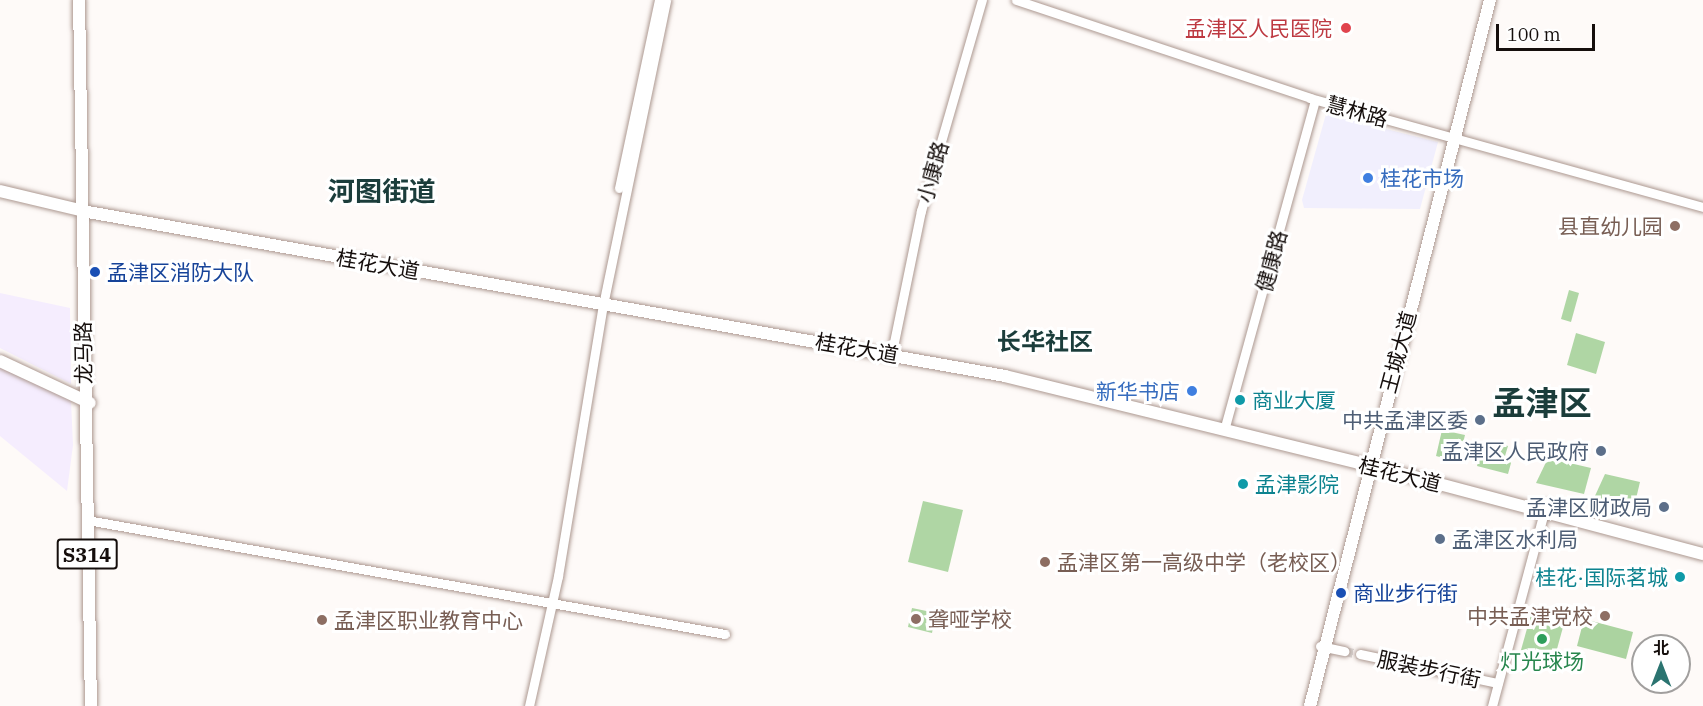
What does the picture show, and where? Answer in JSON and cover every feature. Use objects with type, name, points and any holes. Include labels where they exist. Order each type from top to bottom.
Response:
[{"type":"main road","name":"龙马路","points":[[79,0],[85,207]]},
{"type":"main road","name":"龙马路","points":[[86,0],[85,207],[91,706]]},
{"type":"main road","name":"王城大道","points":[[1452,138],[1485,0]]},
{"type":"main road","name":"王城大道","points":[[1305,706],[1367,461],[1490,0]]},
{"type":"main road","name":"桂花大道","points":[[0,184],[85,207]]},
{"type":"main road","name":"桂花大道","points":[[0,191],[1005,376],[1367,461]]},
{"type":"main road","name":"桂花大道","points":[[601,301],[893,347],[1071,383],[1545,508],[1703,546]]},
{"type":"main road","points":[[0,361],[87,403]]},
{"type":"main road","name":"王城大道","points":[[1310,706],[1367,461]]},
{"type":"main road","name":"桂花大道","points":[[1545,508],[1703,554]]},
{"type":"main road","name":"龙马路","points":[[89,520],[97,706]]},
{"type":"street","points":[[529,706],[551,602],[601,301],[659,0]]},
{"type":"street","points":[[601,301],[666,0]]},
{"type":"street","name":"小康路","points":[[893,347],[921,211],[982,0]]},
{"type":"street","name":"慧林路","points":[[1016,0],[1315,100],[1703,207]]},
{"type":"street","name":"健康路","points":[[1226,423],[1315,100]]},
{"type":"street","points":[[1492,706],[1545,508]]},
{"type":"street","points":[[89,520],[725,634]]},
{"type":"street","points":[[524,706],[551,602]]},
{"type":"street","points":[[1320,646],[1344,651]]},
{"type":"street","name":"服装步行街","points":[[1360,654],[1498,683]]},
{"type":"shaded area","name":"桂花市场","points":[[1326,114],[1438,142],[1420,209],[1304,208],[1302,200]]},
{"type":"shaded area","points":[[0,293],[70,308],[71,384],[0,348]]},
{"type":"shaded area","points":[[0,365],[71,401],[73,445],[67,491],[0,436]]},
{"type":"green space","points":[[1569,290],[1579,293],[1571,322],[1561,319]]},
{"type":"green space","points":[[1576,333],[1605,342],[1596,374],[1567,365]]},
{"type":"green space","points":[[1537,394],[1543,394],[1548,402],[1546,408],[1537,410],[1532,405],[1532,399]]},
{"type":"green space","points":[[1442,430],[1465,435],[1458,462],[1436,456]]},
{"type":"green space","points":[[1484,440],[1508,446],[1505,456],[1511,463],[1508,474],[1477,466]]},
{"type":"green space","points":[[1548,458],[1591,468],[1584,494],[1536,483]]},
{"type":"green space","points":[[1605,474],[1640,482],[1634,507],[1594,498]]},
{"type":"green space","points":[[923,501],[963,510],[948,572],[908,562]]},
{"type":"green space","points":[[912,608],[936,613],[932,633],[908,627]]},
{"type":"green space","name":"灯光球场","points":[[1532,611],[1565,620],[1552,667],[1519,657]]},
{"type":"green space","points":[[1584,619],[1633,632],[1626,659],[1577,646]]},
{"type":"tunnel","points":[[1344,651],[1360,654]]},
{"type":"place","name":"孟津区人民医院","points":[[1346,28]]},
{"type":"place","name":"桂花市场","points":[[1368,178]]},
{"type":"place","name":"县直幼儿园","points":[[1675,226]]},
{"type":"place","name":"孟津区消防大队","points":[[95,272]]},
{"type":"place","name":"新华书店","points":[[1192,391]]},
{"type":"place","name":"商业大厦","points":[[1240,400]]},
{"type":"place","name":"中共孟津区委","points":[[1480,420]]},
{"type":"place","name":"孟津区人民政府","points":[[1601,451]]},
{"type":"place","name":"孟津影院","points":[[1243,484]]},
{"type":"place","name":"孟津区财政局","points":[[1664,507]]},
{"type":"place","name":"孟津区水利局","points":[[1440,539]]},
{"type":"place","name":"孟津区第一高级中学（老校区）","points":[[1045,562]]},
{"type":"place","name":"桂花·国际茗城","points":[[1680,577]]},
{"type":"place","name":"商业步行街","points":[[1341,593]]},
{"type":"place","name":"中共孟津党校","points":[[1605,616]]},
{"type":"place","name":"聋哑学校","points":[[916,619]]},
{"type":"place","name":"孟津区职业教育中心","points":[[322,620]]},
{"type":"place","name":"灯光球场","points":[[1542,639]]},
{"type":"district","name":"河图街道","points":[[382,191]]},
{"type":"district","name":"长华社区","points":[[1045,342]]},
{"type":"district","name":"孟津区","points":[[1542,403]]}]
